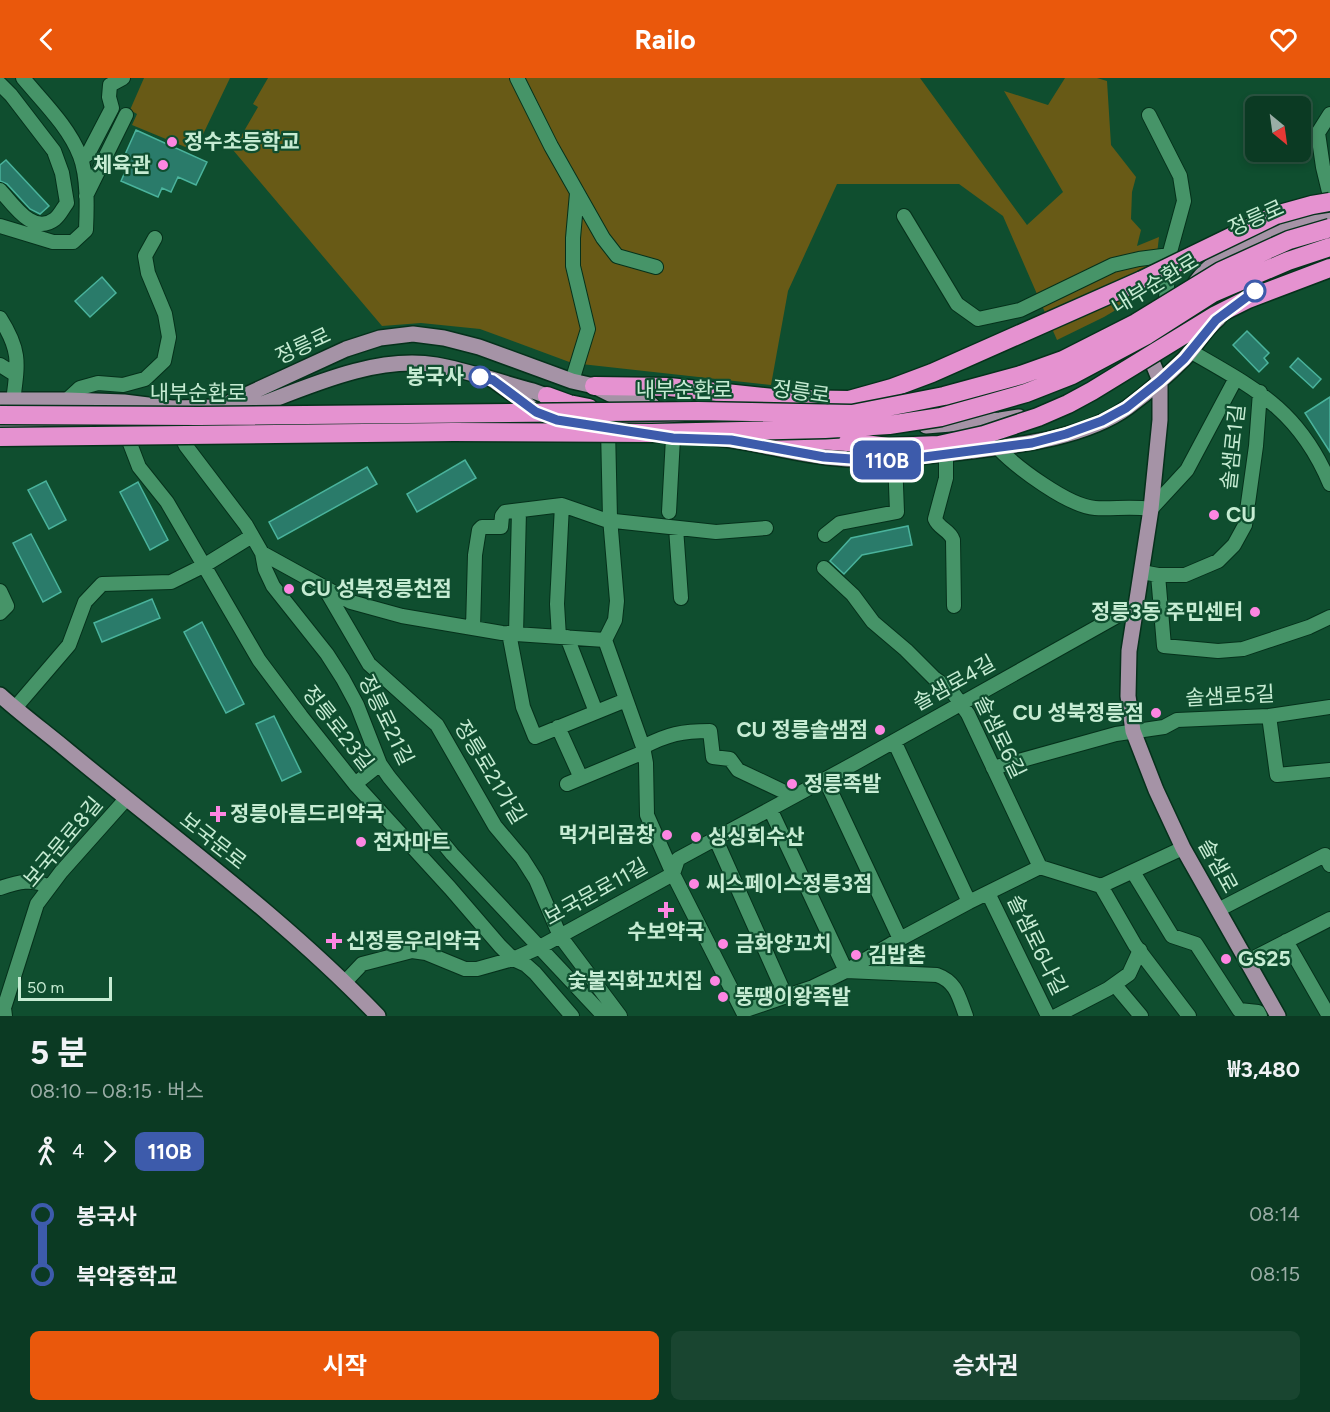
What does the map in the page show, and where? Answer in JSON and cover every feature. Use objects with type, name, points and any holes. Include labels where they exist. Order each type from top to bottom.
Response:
[{"type":"highway","points":[[594,386],[669,387],[783,399],[849,400],[892,388],[932,373],[1142,280],[1276,215],[1330,202]]},
{"type":"highway","name":"내부순환로","points":[[0,415],[210,416],[698,411],[852,414],[944,396],[1021,375],[1063,360],[1136,323],[1221,271],[1289,240],[1330,228]]},
{"type":"highway","name":"내부순환로","points":[[0,437],[453,432],[652,433],[889,425],[941,417],[1026,393],[1072,375],[1147,335],[1213,293],[1288,261],[1330,247]]},
{"type":"highway","points":[[547,396],[569,404],[641,419],[752,435],[888,447],[939,445],[984,435],[1038,417],[1068,404],[1216,315],[1248,299],[1330,268]]},
{"type":"main road","name":"정릉로","points":[[4,402],[67,400],[124,402],[172,408],[220,407],[346,349],[380,338],[413,334],[444,338],[479,347],[572,381],[594,386],[633,402],[655,405],[788,409],[897,428],[1000,420],[1068,408],[1114,384],[1149,354],[1198,279],[1213,264],[1257,238],[1295,223],[1330,214]]},
{"type":"main road","name":"정릉로","points":[[493,380],[543,416],[557,420],[673,438],[731,440],[824,457],[865,460],[896,466],[946,454],[1043,440],[1102,421],[1126,408],[1160,381],[1190,351],[1216,320],[1255,291],[1317,264],[1330,261]]},
{"type":"main road","name":"솔샘로","points":[[1149,354],[1160,381],[1160,420],[1151,508],[1128,666],[1128,696],[1133,731],[1156,790],[1183,848],[1278,1016]]},
{"type":"main road","name":"정릉로","points":[[0,427],[176,426],[224,418],[292,392],[360,370],[399,363],[435,364],[547,396],[589,424]]},
{"type":"main road","points":[[4,402],[172,408]]},
{"type":"main road","name":"보국문로","points":[[0,695],[250,897],[345,982],[378,1016]]},
{"type":"street","points":[[0,226],[53,242],[73,242],[86,230],[86,197],[81,159],[72,140],[23,78]]},
{"type":"street","points":[[81,159],[88,154],[112,108],[109,97],[110,85],[123,78]]},
{"type":"street","points":[[517,78],[603,238],[617,256],[656,267]]},
{"type":"street","points":[[0,84],[54,151],[62,173],[67,203],[55,219],[44,224],[28,221],[0,190]]},
{"type":"street","points":[[1330,114],[1318,133],[1330,196]]},
{"type":"street","points":[[86,197],[126,115]]},
{"type":"street","points":[[1149,115],[1180,176],[1184,201],[1170,255],[1163,332]]},
{"type":"street","points":[[572,381],[588,329],[573,266],[577,193]]},
{"type":"street","points":[[904,216],[957,304],[978,319],[1020,310],[1113,265],[1170,255]]},
{"type":"street","points":[[67,400],[80,388],[98,383],[123,385],[145,379],[164,361],[169,337],[165,314],[148,273],[145,256],[155,238]]},
{"type":"street","points":[[0,318],[12,337],[17,357],[16,375],[4,402]]},
{"type":"street","points":[[1190,351],[1260,392],[1290,419],[1312,448],[1330,484]]},
{"type":"street","points":[[0,365],[16,375]]},
{"type":"street","points":[[998,448],[1011,462],[1064,497],[1093,508],[1133,506],[1151,508],[1186,470],[1236,378]]},
{"type":"street","name":"솔샘로1길","points":[[1142,572],[1158,575],[1185,575],[1218,561],[1234,545],[1245,525],[1247,514],[1260,392]]},
{"type":"street","name":"정릉로21길","points":[[172,408],[176,426],[186,446],[252,536],[273,586],[327,654],[343,679],[357,705],[380,764],[406,800],[538,948]]},
{"type":"street","name":"정릉로23길","points":[[123,426],[139,467],[167,502],[259,660],[355,784],[513,959],[526,965],[535,973],[572,1016]]},
{"type":"street","points":[[608,429],[610,520],[617,601],[615,620],[605,639],[644,750],[647,815],[673,874],[744,1014],[846,971],[969,902],[1040,867],[1101,886],[1183,848]]},
{"type":"street","points":[[669,512],[673,438]]},
{"type":"street","points":[[946,454],[945,481],[935,519],[937,524],[949,532],[953,540],[954,606]]},
{"type":"street","points":[[825,535],[840,523],[897,512],[896,466]]},
{"type":"street","points":[[562,506],[557,600],[563,637],[596,712]]},
{"type":"street","points":[[473,628],[478,530],[482,527],[501,527],[503,514],[562,506],[610,520],[676,528],[716,532],[766,528]]},
{"type":"street","points":[[519,511],[512,634],[523,707],[535,737],[626,700]]},
{"type":"street","points":[[676,528],[681,598]]},
{"type":"street","points":[[15,708],[69,645],[85,602],[102,584],[171,582],[205,565],[252,536]]},
{"type":"street","points":[[261,553],[351,602],[402,616],[512,634],[605,639]]},
{"type":"street","name":"솔샘로6길","points":[[824,568],[853,595],[873,622],[934,678],[951,690],[961,703],[1040,867]]},
{"type":"street","points":[[1158,575],[1164,646],[1218,651],[1243,649],[1309,627],[1330,617]]},
{"type":"street","name":"정릉로21가길","points":[[323,586],[369,664],[437,725],[495,826],[536,879],[560,936],[620,1016]]},
{"type":"street","points":[[0,591],[7,606],[0,613]]},
{"type":"street","name":"솔샘로4길","points":[[673,874],[678,859],[1135,606]]},
{"type":"street","name":"솔샘로5길","points":[[1133,731],[1164,727],[1177,720],[1269,716],[1330,707]]},
{"type":"street","points":[[1269,716],[1277,775],[1330,770]]},
{"type":"street","points":[[558,727],[581,778]]},
{"type":"street","points":[[567,784],[644,750],[661,738],[682,731],[710,731],[713,757],[730,759],[738,770],[793,796]]},
{"type":"street","points":[[993,768],[1133,731]]},
{"type":"street","points":[[894,741],[969,902]]},
{"type":"street","points":[[355,784],[380,764]]},
{"type":"street","points":[[825,779],[900,939]]},
{"type":"street","name":"보국문로8길","points":[[5,1016],[3,998],[37,904],[61,872],[126,799]]},
{"type":"street","points":[[772,813],[846,971]]},
{"type":"street","points":[[717,842],[786,997]]},
{"type":"street","points":[[1218,910],[1324,855],[1330,865]]},
{"type":"street","points":[[1132,872],[1172,936],[1197,944],[1239,1010],[1258,1012],[1260,1016]]},
{"type":"street","name":"보국문로11길","points":[[345,982],[362,964],[411,951],[426,953],[465,969],[477,969],[513,959],[538,948],[673,874]]},
{"type":"street","points":[[0,888],[24,880],[49,887]]},
{"type":"street","points":[[1101,886],[1135,945],[1189,1016]]},
{"type":"street","name":"솔샘로6나길","points":[[988,893],[1048,1016]]},
{"type":"street","points":[[1246,962],[1330,919]]},
{"type":"street","points":[[1287,941],[1329,1016]]},
{"type":"street","name":"보국문로11길","points":[[538,948],[604,1016]]},
{"type":"street","points":[[1056,1016],[1082,1010],[1129,974],[1140,950]]},
{"type":"street","points":[[846,971],[937,975],[948,978],[966,1016]]},
{"type":"street","points":[[1114,985],[1141,1016]]},
{"type":"shaded area","points":[[144,78],[230,78],[195,151],[132,125],[137,114],[130,110]]},
{"type":"shaded area","points":[[268,78],[920,78],[1027,225],[1063,192],[1004,91],[1048,105],[1065,78],[1097,78],[1107,81],[1111,145],[1136,177],[1132,192],[1131,219],[1141,230],[1137,246],[1159,237],[1153,288],[1104,317],[1057,340],[1003,216],[959,184],[837,184],[788,291],[771,385],[572,363],[480,329],[421,323],[382,326],[233,150],[258,107],[253,104]]},
{"type":"building","name":"체육관","points":[[136,130],[207,162],[196,185],[178,177],[171,192],[162,188],[158,197],[121,181],[125,172],[119,168]]},
{"type":"building","points":[[6,160],[49,206],[40,214],[30,209],[7,184],[0,181],[0,165]]},
{"type":"building","points":[[102,277],[116,293],[90,317],[75,301]]},
{"type":"building","points":[[1247,331],[1269,353],[1264,358],[1268,363],[1259,372],[1233,345]]},
{"type":"building","points":[[1298,358],[1321,379],[1313,388],[1290,367]]},
{"type":"building","points":[[1330,397],[1330,452],[1305,413]]},
{"type":"building","points":[[465,460],[476,478],[417,512],[407,494]]},
{"type":"building","points":[[367,467],[377,484],[278,539],[269,522]]},
{"type":"building","points":[[46,481],[66,520],[49,529],[28,490]]},
{"type":"building","points":[[138,482],[168,540],[150,550],[120,492]]},
{"type":"building","points":[[908,526],[912,545],[862,555],[844,574],[830,561],[851,538]]},
{"type":"building","points":[[31,534],[61,592],[43,602],[13,543]]},
{"type":"building","points":[[152,599],[160,618],[102,642],[94,623]]},
{"type":"building","points":[[202,622],[244,704],[226,713],[184,632]]},
{"type":"building","points":[[274,716],[301,772],[282,781],[256,724]]},
{"type":"bus line","name":"110B","points":[[480,377],[493,380],[536,412],[557,420],[673,438],[731,440],[824,457],[865,460],[909,459],[1032,443],[1102,421],[1126,408],[1160,381],[1184,359],[1216,320],[1255,291]]},
{"type":"place","name":"정수초등학교","points":[[172,142]]},
{"type":"place","name":"체육관","points":[[163,165]]},
{"type":"place","name":"봉국사","points":[[480,377]]},
{"type":"place","name":"CU","points":[[1214,515]]},
{"type":"place","name":"CU 성북정릉천점","points":[[289,589]]},
{"type":"place","name":"정릉3동 주민센터","points":[[1255,612]]},
{"type":"place","name":"CU 성북정릉점","points":[[1156,713]]},
{"type":"place","name":"CU 정릉솔샘점","points":[[880,730]]},
{"type":"place","name":"정릉족발","points":[[792,784]]},
{"type":"place","name":"정릉아름드리약국","points":[[218,814]]},
{"type":"place","name":"먹거리곱창","points":[[667,835]]},
{"type":"place","name":"싱싱회수산","points":[[696,837]]},
{"type":"place","name":"전자마트","points":[[361,842]]},
{"type":"place","name":"씨스페이스정릉3점","points":[[694,884]]},
{"type":"place","name":"수보약국","points":[[666,910]]},
{"type":"place","name":"신정릉우리약국","points":[[334,941]]},
{"type":"place","name":"금화양꼬치","points":[[723,944]]},
{"type":"place","name":"김밥촌","points":[[856,955]]},
{"type":"place","name":"GS25","points":[[1226,959]]},
{"type":"place","name":"숯불직화꼬치집","points":[[715,981]]},
{"type":"place","name":"뚱땡이왕족발","points":[[723,997]]}]
